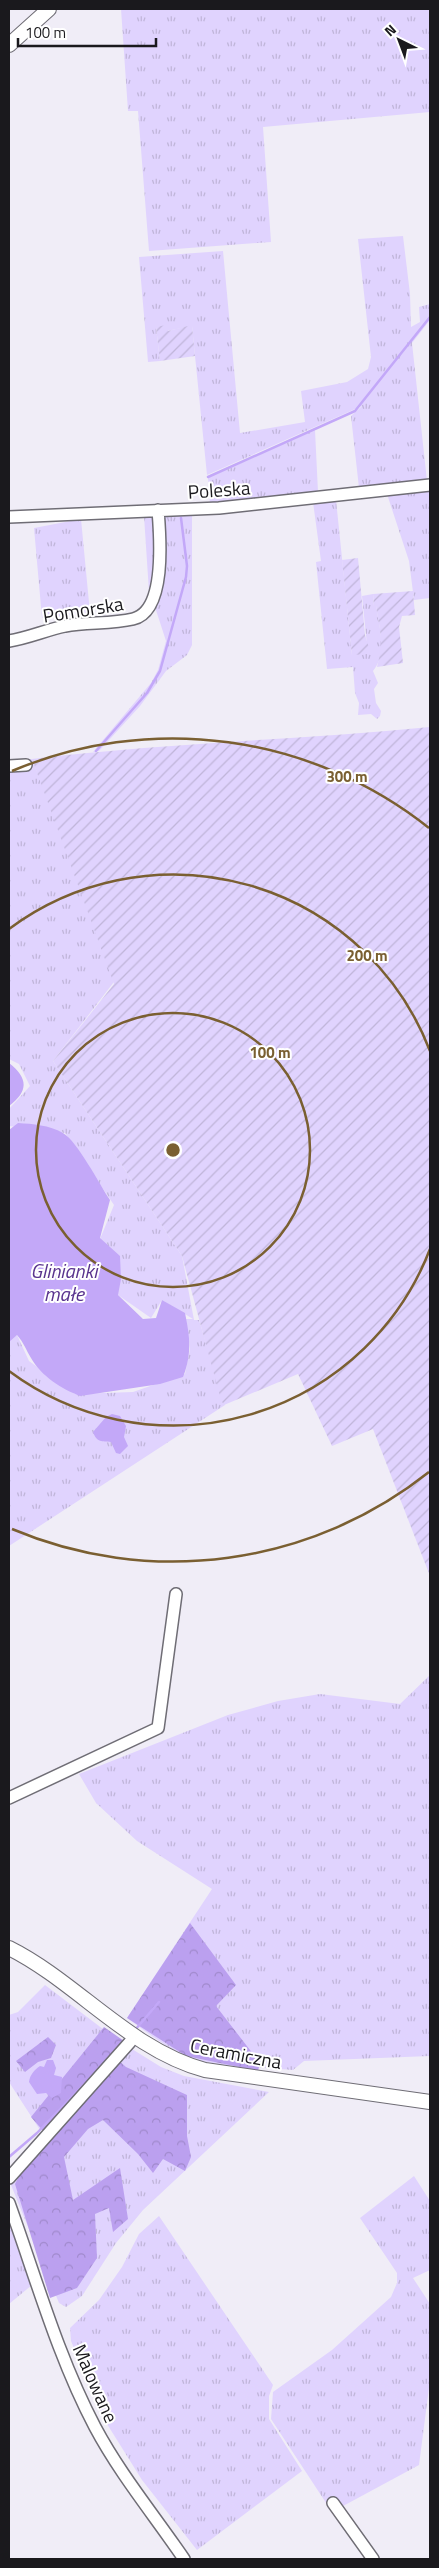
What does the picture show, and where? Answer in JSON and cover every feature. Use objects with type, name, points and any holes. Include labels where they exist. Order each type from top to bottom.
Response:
[{"type":"street","points":[[9,45],[49,9]]},
{"type":"street","name":"Poleska","points":[[9,517],[219,508],[430,486]]},
{"type":"street","name":"Pomorska","points":[[9,641],[64,626],[134,619],[146,612],[151,604],[158,582],[161,552],[158,510]]},
{"type":"street","points":[[9,766],[26,765]]},
{"type":"street","points":[[9,1798],[158,1728],[176,1594]]},
{"type":"street","name":"Ceramiczna","points":[[9,1948],[44,1969],[132,2033],[169,2057],[205,2070],[430,2102]]},
{"type":"street","points":[[9,2178],[132,2033]]},
{"type":"street","name":"Malowane","points":[[9,2203],[64,2358],[94,2424],[124,2475],[184,2559]]},
{"type":"street","points":[[333,2503],[373,2559]]},
{"type":"green space","points":[[121,9],[430,9],[430,112],[263,127],[271,242],[149,251],[138,111],[128,111]]},
{"type":"green space","points":[[403,236],[410,294],[411,327],[420,322],[419,307],[430,304],[430,320],[412,343],[427,481],[359,488],[351,416],[362,406],[207,475],[192,326],[167,331],[156,327],[160,361],[148,362],[139,257],[223,251],[240,433],[305,422],[301,391],[347,382],[368,369],[371,357],[358,239]]},
{"type":"green space","points":[[166,325],[168,331],[192,325],[195,356],[160,361],[156,327]]},
{"type":"green space","points":[[315,430],[318,492],[210,504],[208,478]]},
{"type":"green space","points":[[429,490],[430,598],[414,600],[409,561],[387,494]]},
{"type":"green space","points":[[336,500],[352,655],[367,645],[362,596],[373,594],[374,606],[376,605],[381,640],[378,664],[373,671],[378,683],[374,689],[376,703],[381,711],[377,719],[371,714],[358,715],[359,703],[355,693],[353,667],[327,669],[316,562],[321,561],[313,502]]},
{"type":"green space","points":[[192,513],[192,645],[187,655],[166,671],[140,706],[99,751],[93,752],[151,683],[158,670],[166,641],[155,607],[150,607],[144,516]]},
{"type":"green space","points":[[81,519],[90,613],[42,618],[34,528]]},
{"type":"green space","points":[[358,558],[365,635],[370,651],[368,654],[352,655],[342,560]]},
{"type":"green space","points":[[413,591],[415,615],[402,616],[399,627],[403,663],[377,667],[381,636],[373,594]]},
{"type":"green space","points":[[430,727],[430,1576],[373,1429],[332,1446],[298,1374],[224,1405],[221,1400],[182,1256],[53,1061],[114,984],[32,759],[131,749]]},
{"type":"green space","points":[[32,759],[117,978],[53,1061],[182,1256],[194,1320],[199,1320],[225,1405],[9,1546],[9,1340],[17,1335],[29,1361],[75,1394],[133,1392],[185,1374],[190,1349],[186,1319],[193,1319],[162,1300],[151,1318],[118,1295],[100,1239],[114,1205],[65,1133],[9,1126],[9,1109],[30,1086],[19,1064],[9,1059],[9,762]]},
{"type":"green space","points":[[430,1675],[430,2056],[304,2061],[293,2070],[226,2065],[200,2061],[181,2054],[157,2040],[127,2018],[212,1889],[137,1841],[96,1803],[79,1774],[228,1715],[278,1701],[320,1694],[400,1704]]},
{"type":"green space","points":[[190,1923],[236,1985],[216,2006],[260,2063],[258,2071],[186,2056],[127,2018]]},
{"type":"green space","points":[[45,1985],[120,2042],[40,2130],[9,2082],[9,2015],[18,2012]]},
{"type":"green space","points":[[104,2027],[127,2043],[45,2133],[31,2117]]},
{"type":"green space","points":[[48,2037],[56,2045],[51,2058],[38,2062],[25,2072],[16,2061]]},
{"type":"green space","points":[[132,2049],[161,2067],[184,2076],[269,2092],[143,2210],[116,2243],[82,2296],[66,2307],[59,2303],[11,2185]]},
{"type":"green space","points":[[118,2060],[126,2067],[187,2095],[187,2136],[191,2157],[185,2171],[163,2159],[153,2173],[138,2154],[103,2120],[88,2129],[64,2157],[73,2200],[120,2168],[128,2219],[113,2232],[109,2208],[95,2214],[97,2258],[77,2288],[50,2298],[15,2184],[27,2161]]},
{"type":"green space","points":[[414,2176],[430,2201],[430,2270],[413,2278],[430,2304],[430,2380],[419,2465],[332,2512],[271,2419],[273,2392],[332,2350],[391,2297],[397,2283],[397,2273],[360,2218]]},
{"type":"green space","points":[[159,2216],[273,2385],[269,2396],[269,2419],[302,2471],[197,2550],[142,2480],[102,2416],[71,2341],[70,2328],[99,2300],[122,2267],[139,2234]]},
{"type":"green space","points":[[9,2218],[32,2285],[9,2304]]},
{"type":"water","points":[[9,1063],[20,1074],[24,1084],[20,1095],[9,1106]]},
{"type":"water","name":"Glinianki małe","points":[[18,1123],[35,1124],[58,1130],[69,1138],[110,1200],[100,1238],[120,1256],[121,1279],[118,1295],[143,1319],[156,1318],[162,1300],[185,1313],[189,1345],[188,1361],[183,1377],[160,1384],[80,1396],[59,1386],[40,1371],[17,1335],[9,1342],[9,1130]]},
{"type":"water","points":[[112,1414],[120,1416],[126,1426],[124,1437],[128,1446],[120,1454],[116,1453],[111,1442],[98,1440],[93,1432],[106,1417]]},
{"type":"water","points":[[47,2060],[53,2060],[56,2068],[54,2075],[62,2077],[61,2093],[52,2098],[46,2093],[37,2094],[29,2082],[34,2071],[40,2066],[44,2067]]},
{"type":"waterway","points":[[208,477],[355,411],[430,317]]},
{"type":"waterway","points":[[96,751],[147,693],[160,671],[186,577],[187,566],[181,518]]},
{"type":"waterway","points":[[135,2030],[159,2002]]},
{"type":"waterway","points":[[9,2157],[37,2133],[92,2076]]}]
